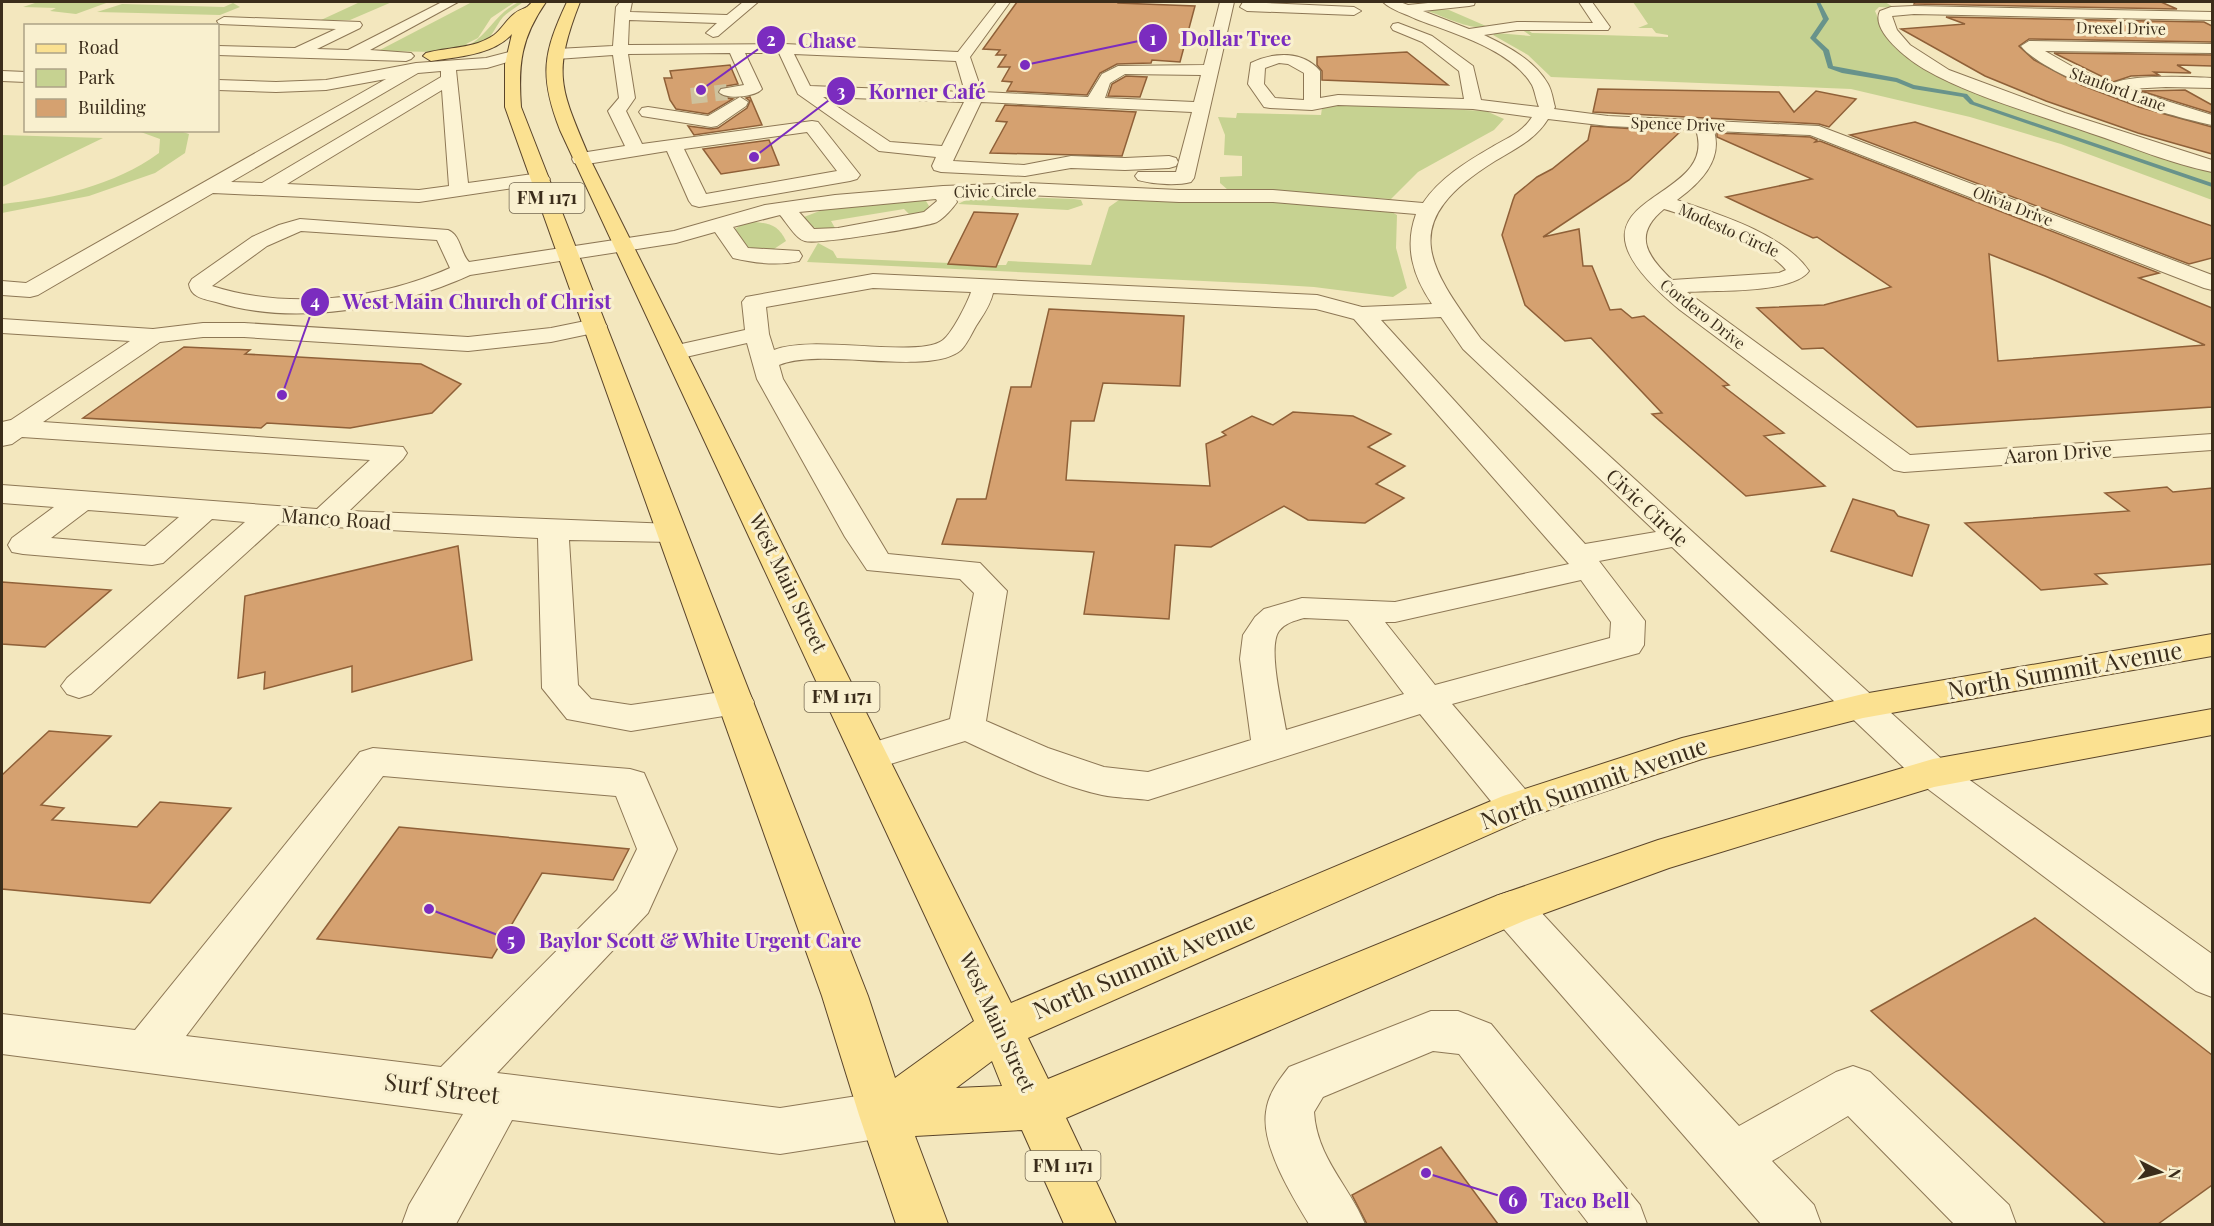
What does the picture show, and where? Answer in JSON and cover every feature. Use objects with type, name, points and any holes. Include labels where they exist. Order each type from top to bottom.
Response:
[{"type":"main road","name":"West Main Street","points":[[573,2],[560,33],[553,80],[581,159],[962,945],[1090,1224]]},
{"type":"main road","points":[[431,56],[462,51],[497,41],[506,33],[512,20],[537,4]]},
{"type":"main road","name":"FM 1171","points":[[537,4],[518,38],[513,56],[510,69],[513,107],[845,996],[883,1115],[922,1224]]},
{"type":"main road","points":[[513,56],[557,54]]},
{"type":"main road","name":"North Summit Avenue","points":[[883,1115],[999,1029],[1517,806],[1695,747],[1863,706],[2212,645]]},
{"type":"main road","points":[[883,1115],[1037,1107],[1511,908],[1658,856],[1933,773],[2212,722]]},
{"type":"street","points":[[351,54],[451,2]]},
{"type":"street","points":[[695,47],[751,2]]},
{"type":"street","points":[[962,57],[1004,2]]},
{"type":"street","points":[[962,57],[975,97],[941,166],[1025,170],[1071,162],[1125,164],[1189,161],[1227,2]]},
{"type":"street","points":[[1249,2],[1247,7],[1392,13],[1470,13],[1512,27]]},
{"type":"street","points":[[1337,2],[1354,11]]},
{"type":"street","points":[[1470,13],[1512,27],[1603,27],[1586,2]]},
{"type":"street","points":[[2025,2],[2038,9]]},
{"type":"street","points":[[2082,3],[2212,7]]},
{"type":"street","points":[[2082,3],[2165,46]]},
{"type":"street","points":[[219,23],[253,9]]},
{"type":"street","points":[[636,150],[617,111],[627,98],[624,9],[729,19]]},
{"type":"street","points":[[265,22],[293,10]]},
{"type":"street","points":[[304,24],[333,10]]},
{"type":"street","points":[[2212,16],[1914,10],[1891,11],[1885,14],[1885,19],[1897,40],[1910,53],[1948,74],[2066,119],[2212,166]]},
{"type":"street","points":[[1392,13],[1467,69],[1473,104]]},
{"type":"street","points":[[1470,13],[1494,45],[1523,65],[1539,84],[1547,107],[1542,114]]},
{"type":"street","points":[[219,23],[360,23],[296,53]]},
{"type":"street","name":"Drexel Drive","points":[[2029,46],[2212,48]]},
{"type":"street","name":"Stanford Lane","points":[[2029,46],[2049,62],[2107,86],[2212,120]]},
{"type":"street","points":[[557,54],[626,61],[695,47],[737,52]]},
{"type":"street","points":[[657,63],[737,52],[784,49],[962,57]]},
{"type":"street","points":[[784,49],[804,91],[885,147],[948,152]]},
{"type":"street","points":[[219,51],[513,56]]},
{"type":"street","points":[[737,52],[754,89],[782,130]]},
{"type":"street","points":[[266,189],[448,73],[513,56]]},
{"type":"street","points":[[219,85],[276,87],[326,85],[416,68],[448,73]]},
{"type":"street","points":[[2,288],[30,290],[416,68]]},
{"type":"street","points":[[1095,102],[1102,81],[1114,72],[1124,69],[1211,70]]},
{"type":"street","points":[[448,73],[459,191]]},
{"type":"street","points":[[2,76],[24,77]]},
{"type":"street","points":[[2107,86],[2166,82],[2212,83]]},
{"type":"street","points":[[581,159],[673,145],[711,122],[733,97],[754,89]]},
{"type":"street","points":[[804,91],[1202,107]]},
{"type":"street","name":"Spence Drive","points":[[1312,105],[1338,100],[1473,104],[1608,121],[1813,129]]},
{"type":"street","points":[[673,145],[699,201],[850,175],[817,132],[711,122],[647,109],[645,102],[673,104],[711,122]]},
{"type":"street","name":"Civic Circle","points":[[1542,114],[1531,132],[1460,174],[1441,190],[1427,209],[1421,230],[1420,253],[1425,273],[1472,344],[1933,773],[2212,978]]},
{"type":"street","points":[[802,144],[840,116]]},
{"type":"street","name":"Cordero Drive","points":[[1702,125],[1707,135],[1705,159],[1684,185],[1645,214],[1638,223],[1634,245],[1646,265],[1667,287],[1904,464]]},
{"type":"street","name":"Olivia Drive","points":[[1813,129],[2212,284]]},
{"type":"street","points":[[690,182],[713,178]]},
{"type":"street","points":[[209,187],[419,196],[540,179]]},
{"type":"street","name":"Civic Circle","points":[[465,269],[456,262],[446,236],[441,234],[300,225],[284,228],[270,235],[200,284],[201,290],[235,302],[309,305],[345,303],[423,287],[448,279],[465,269],[676,237],[765,211],[866,198],[943,192],[1027,189],[1179,196],[1273,196],[1427,209]]},
{"type":"street","points":[[776,298],[771,277],[809,236],[838,234],[931,217],[947,202],[943,192]]},
{"type":"street","name":"Modesto Circle","points":[[1662,202],[1714,220],[1782,253],[1794,262],[1798,271],[1782,279],[1667,287]]},
{"type":"street","points":[[785,208],[809,236]]},
{"type":"street","points":[[720,224],[741,253],[760,256],[791,256]]},
{"type":"street","points":[[967,727],[991,591],[969,570],[878,563],[860,537],[770,379],[761,348],[754,302],[873,281],[1317,302],[1362,314],[1450,310]]},
{"type":"street","points":[[676,352],[761,348],[787,352],[899,354],[934,352],[952,345],[979,303],[984,286]]},
{"type":"street","points":[[871,757],[967,727],[1035,758],[1102,781],[1148,786],[1427,699],[1627,645],[1628,621],[1583,562],[1362,314]]},
{"type":"street","points":[[2,326],[153,336],[203,330],[244,330],[468,344],[551,335],[595,326]]},
{"type":"street","points":[[6,431],[153,336]]},
{"type":"street","points":[[6,431],[393,453],[324,519]]},
{"type":"street","name":"Aaron Drive","points":[[1904,464],[2212,442]]},
{"type":"street","name":"Manco Road","points":[[2,494],[324,519],[553,531],[672,533]]},
{"type":"street","points":[[82,500],[23,544],[152,556],[206,509]]},
{"type":"street","points":[[79,686],[271,514]]},
{"type":"street","points":[[553,531],[560,688],[580,710],[631,718],[736,702]]},
{"type":"street","points":[[1271,748],[1257,659],[1260,635],[1267,624],[1288,611],[1302,608],[1395,612],[1678,537]]},
{"type":"street","points":[[1359,612],[1427,699],[1517,806]]},
{"type":"street","points":[[147,1052],[374,762],[630,783],[657,849],[633,902],[451,1089]]},
{"type":"street","points":[[1511,908],[1795,1224]]},
{"type":"street","points":[[1339,1224],[1299,1157],[1290,1124],[1294,1097],[1306,1082],[1431,1031],[1458,1031],[1475,1039],[1621,1224]]},
{"type":"street","name":"Surf Street","points":[[2,1034],[780,1131],[883,1115]]},
{"type":"street","points":[[1733,1156],[1853,1088],[1990,1224]]},
{"type":"street","points":[[428,1224],[499,1096]]},
{"type":"green space","points":[[38,2],[109,2],[76,14],[50,11],[56,8],[23,7]]},
{"type":"green space","points":[[360,2],[392,2],[350,20],[321,20]]},
{"type":"green space","points":[[472,2],[515,2],[491,18],[478,38],[466,44],[471,46],[438,52],[378,51]]},
{"type":"green space","points":[[519,2],[523,2],[503,17],[487,40],[483,43],[471,44],[504,12]]},
{"type":"green space","points":[[1633,2],[1885,2],[1895,8],[1879,7],[1875,11],[1883,30],[1909,57],[2137,146],[2212,169],[2212,200],[2061,144],[1970,117],[1851,89],[1551,77],[1528,55],[1493,35],[1496,33],[1531,36],[1521,29],[1532,33],[1668,37],[1668,35],[1656,33],[1652,28],[1638,28],[1648,24]]},
{"type":"green space","points":[[233,3],[240,7],[220,15],[97,12],[122,4],[224,7]]},
{"type":"green space","points":[[1430,9],[1449,10],[1486,26],[1474,27],[1450,20],[1428,11]]},
{"type":"green space","points":[[1334,104],[1486,111],[1504,119],[1494,130],[1418,172],[1391,199],[1228,190],[1220,183],[1220,177],[1242,176],[1242,156],[1224,155],[1225,135],[1218,117],[1236,118],[1237,113],[1321,115],[1322,108]]},
{"type":"green space","points":[[141,132],[189,134],[185,153],[155,173],[89,196],[2,213],[2,204],[64,194],[123,174],[159,153],[160,139]]},
{"type":"green space","points":[[2,135],[103,138],[2,187]]},
{"type":"green space","points":[[989,196],[1074,199],[1081,200],[1083,205],[1068,210],[958,204],[970,198]]},
{"type":"green space","points":[[920,199],[926,201],[929,206],[925,212],[911,216],[904,209],[831,221],[835,228],[813,227],[806,222],[804,217],[830,207]]},
{"type":"green space","points":[[1119,200],[1252,200],[1388,210],[1397,215],[1396,248],[1407,288],[1393,297],[1314,287],[1266,284],[807,262],[818,243],[833,251],[837,258],[994,265],[1006,265],[1008,261],[1091,265],[1109,207]]},
{"type":"green space","points":[[754,222],[773,226],[786,241],[774,249],[745,248],[734,230],[742,224]]},
{"type":"building","points":[[1017,2],[1118,2],[1195,6],[1180,62],[1152,60],[1151,63],[1117,64],[1100,73],[1087,95],[1007,91],[1012,82],[1002,81],[1010,67],[998,67],[1006,55],[996,55],[1000,50],[983,49]]},
{"type":"building","points":[[1915,2],[2161,2],[2177,9],[1914,4]]},
{"type":"building","points":[[1946,17],[2204,22],[2212,26],[2212,42],[2029,39],[2019,46],[2034,60],[2081,85],[2139,107],[2212,127],[2212,154],[2138,133],[2046,101],[1985,76],[1901,29],[1965,24]]},
{"type":"building","points":[[1407,52],[1448,85],[1322,80],[1322,71],[1317,65],[1317,57]]},
{"type":"building","points":[[2054,53],[2212,55],[2212,66],[2177,65],[2191,73],[2154,72],[2159,75],[2131,76],[2113,82]]},
{"type":"building","points":[[730,65],[738,84],[721,87],[717,92],[722,97],[733,99],[708,114],[676,109],[670,100],[664,78],[672,78],[670,71]]},
{"type":"building","points":[[1126,76],[1147,77],[1140,97],[1108,96],[1112,84]]},
{"type":"building","points":[[1598,89],[1779,92],[1794,112],[1816,91],[1856,99],[1829,127],[1819,124],[1593,112]]},
{"type":"building","points":[[2185,90],[2212,105],[2212,113],[2141,91]]},
{"type":"building","points":[[750,97],[762,125],[694,135],[688,126],[718,128],[747,108],[750,101],[746,98]]},
{"type":"building","points":[[1005,105],[1136,112],[1122,156],[990,153],[1007,122],[996,121]]},
{"type":"building","points":[[1915,122],[2212,226],[2212,258],[2189,264],[1850,135]]},
{"type":"building","points":[[1591,126],[1680,132],[1629,180],[1543,237],[1579,229],[1583,266],[1592,266],[1610,310],[1621,309],[1632,318],[1644,316],[1729,385],[1723,386],[1784,433],[1764,436],[1825,486],[1746,496],[1652,414],[1662,413],[1591,338],[1565,341],[1525,305],[1502,235],[1513,200],[1515,195],[1537,177],[1552,169],[1588,140]]},
{"type":"building","points":[[1717,133],[1810,137],[1817,140],[1815,142],[1820,141],[2159,273],[2139,278],[2212,308],[2212,407],[1917,427],[1823,348],[1802,349],[1757,308],[1824,305],[1891,287],[1817,237],[1813,238],[1726,197],[1812,179],[1717,137]],"holes":[[[1989,254],[2205,345],[1998,361]]]},
{"type":"building","points":[[769,140],[779,165],[721,174],[703,149]]},
{"type":"building","points":[[974,212],[1018,214],[996,267],[948,264]]},
{"type":"building","points":[[1049,309],[1184,316],[1180,386],[1103,383],[1094,421],[1071,421],[1066,480],[1210,486],[1206,444],[1226,435],[1222,432],[1252,416],[1273,425],[1293,412],[1353,416],[1391,434],[1368,447],[1405,466],[1376,484],[1404,498],[1365,523],[1308,520],[1284,506],[1211,547],[1175,545],[1169,619],[1084,614],[1094,552],[942,544],[957,499],[986,499],[1011,387],[1031,387]]},
{"type":"building","points":[[184,347],[250,350],[245,354],[421,364],[461,384],[432,413],[350,428],[267,423],[261,428],[83,418]]},
{"type":"building","points":[[2167,487],[2173,492],[2212,488],[2212,564],[2095,574],[2107,584],[2041,590],[1965,523],[2129,511],[2105,493]]},
{"type":"building","points":[[1853,499],[1894,511],[1898,516],[1929,525],[1912,576],[1831,551]]},
{"type":"building","points":[[458,546],[472,660],[352,692],[352,666],[264,689],[265,672],[238,678],[245,596]]},
{"type":"building","points":[[2,582],[111,590],[45,647],[2,644]]},
{"type":"building","points":[[49,731],[111,736],[41,805],[64,808],[52,820],[137,827],[160,802],[231,808],[150,903],[2,889],[2,775]]},
{"type":"building","points":[[399,827],[629,849],[613,880],[542,873],[492,958],[317,939]]},
{"type":"building","points":[[2035,918],[2212,1055],[2212,1185],[2158,1224],[2106,1224],[1871,1011]]},
{"type":"building","points":[[1441,1147],[1498,1224],[1367,1224],[1352,1195]]},
{"type":"waterway","points":[[1818,2],[1826,19],[1813,38],[1826,50],[1830,67],[1897,80],[1913,87],[1965,95],[1972,103],[2212,185]]},
{"type":"tunnel","points":[[691,96],[727,92]]},
{"type":"place","name":"Dollar Tree","points":[[1025,65]]},
{"type":"place","name":"Chase","points":[[701,90]]},
{"type":"place","name":"Korner Café","points":[[754,157]]},
{"type":"place","name":"West Main Church of Christ","points":[[282,395]]},
{"type":"place","name":"Baylor Scott & White Urgent Care","points":[[429,909]]},
{"type":"place","name":"Taco Bell","points":[[1426,1173]]}]
